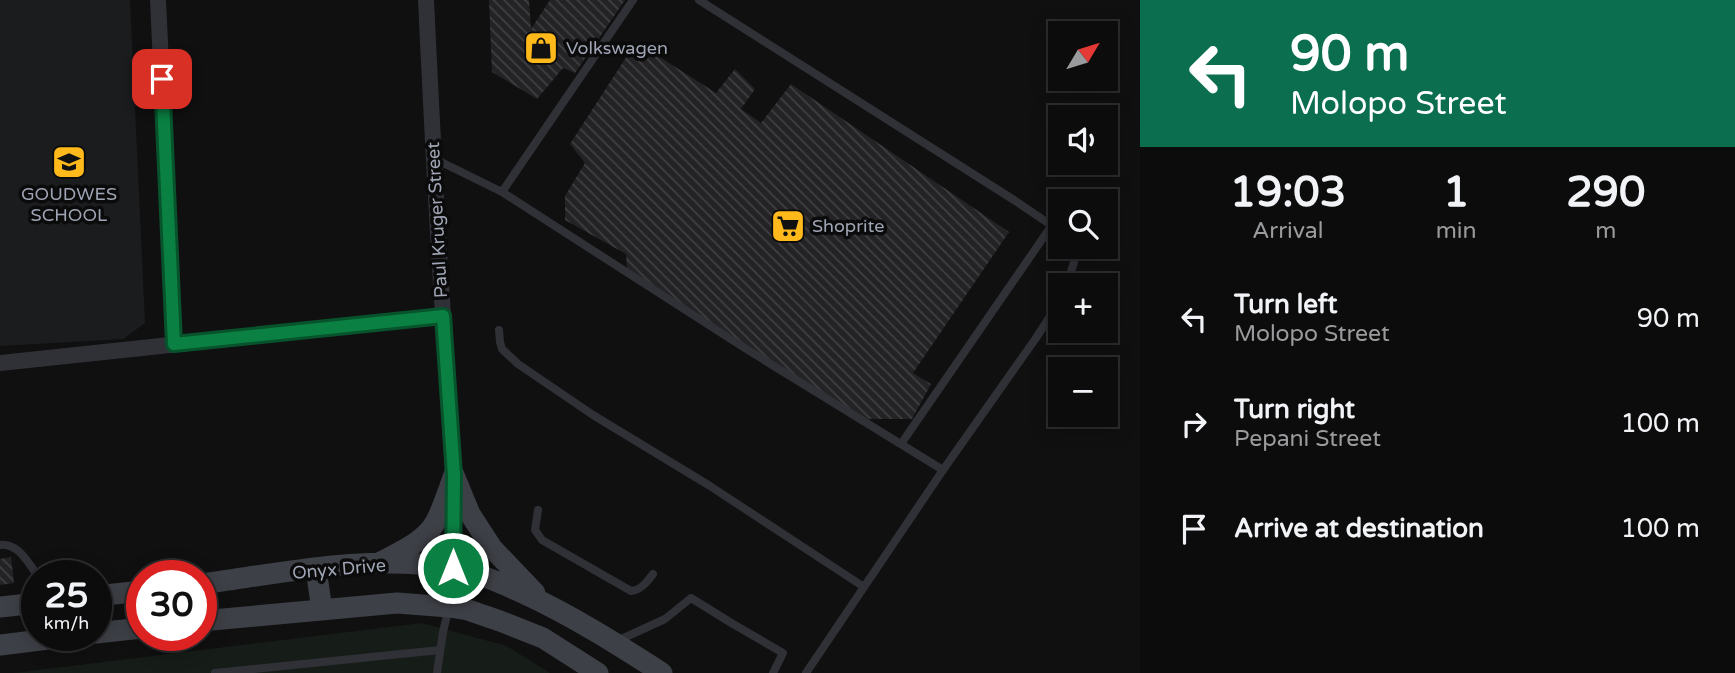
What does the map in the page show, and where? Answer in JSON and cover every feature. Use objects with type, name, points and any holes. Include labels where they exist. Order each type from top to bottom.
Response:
[{"type":"street","points":[[158,0],[174,344]]},
{"type":"street","name":"Paul Kruger Street","points":[[426,0],[433,158],[454,475],[453,568],[449,607]]},
{"type":"street","points":[[0,363],[443,316]]},
{"type":"street","points":[[377,564],[411,545],[429,531],[435,523],[454,475]]},
{"type":"street","points":[[454,475],[470,514],[492,548],[544,603]]},
{"type":"street","name":"Onyx Drive","points":[[217,582],[377,564],[453,568],[494,580],[544,603],[615,642],[662,673]]},
{"type":"street","points":[[316,569],[322,610]]},
{"type":"street","points":[[217,620],[397,603],[449,607],[468,610],[543,638],[597,673]]},
{"type":"street","points":[[0,607],[21,605]]},
{"type":"street","points":[[0,645],[21,642]]},
{"type":"lane","points":[[502,192],[633,0]]},
{"type":"lane","points":[[699,0],[1048,222]]},
{"type":"lane","points":[[433,158],[502,192],[743,347],[943,470]]},
{"type":"lane","points":[[901,444],[1048,231]]},
{"type":"lane","points":[[806,673],[1048,320]]},
{"type":"lane","points":[[499,330],[502,349],[518,364],[593,415],[691,474],[864,587]]},
{"type":"lane","points":[[538,510],[535,530],[537,536],[602,576],[634,591],[643,586],[653,574]]},
{"type":"lane","points":[[0,545],[8,544],[26,560]]},
{"type":"lane","points":[[615,642],[666,619],[691,597],[783,653],[774,673]]},
{"type":"lane","points":[[437,673],[449,607]]},
{"type":"lane","points":[[215,673],[440,650]]},
{"type":"shaded area","name":"GOUDWES SCHOOL","points":[[0,0],[130,0],[145,323],[123,339],[0,346]]},
{"type":"shaded area","points":[[422,623],[507,646],[550,673],[14,673],[194,651],[217,651],[217,648]]},
{"type":"building","name":"Volkswagen","points":[[489,0],[529,0],[531,29],[550,0],[625,0],[575,73],[563,68],[537,99],[492,72]]},
{"type":"building","name":"Shoprite","points":[[636,42],[716,93],[735,69],[755,89],[741,109],[761,123],[791,84],[1009,232],[913,373],[931,384],[912,419],[865,419],[627,271],[626,254],[565,220],[565,196],[585,163],[570,144]]},
{"type":"building","points":[[11,557],[14,583],[0,585],[0,559]]},
{"type":"place","name":"Volkswagen","points":[[541,48]]},
{"type":"place","name":"GOUDWES SCHOOL","points":[[69,162]]},
{"type":"place","name":"Shoprite","points":[[788,226]]},
{"type":"route","points":[[162,79],[174,344],[443,316],[454,475],[453,568]]}]
